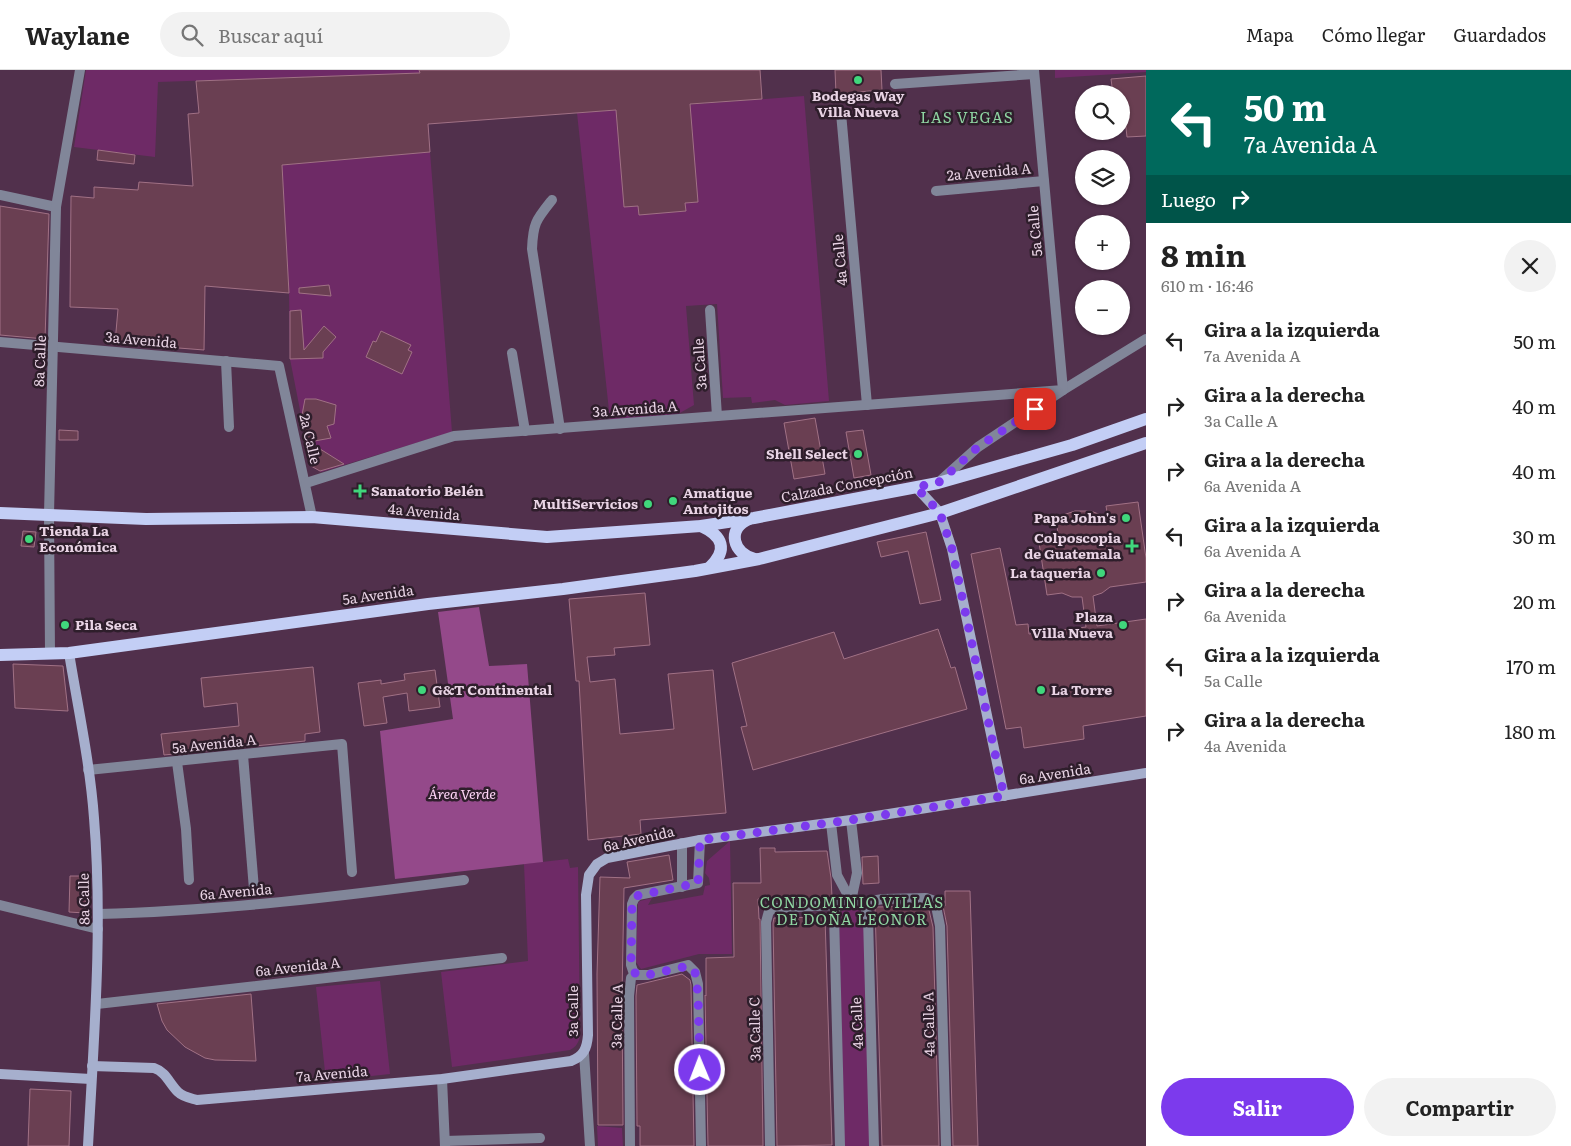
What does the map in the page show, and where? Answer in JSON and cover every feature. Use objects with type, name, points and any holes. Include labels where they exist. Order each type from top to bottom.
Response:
[{"type":"main road","name":"Calzada Concepción","points":[[754,518],[938,483],[1072,445],[1146,419]]},
{"type":"main road","points":[[754,518],[739,526],[735,538],[736,545],[744,555],[759,559],[940,513],[1146,443]]},
{"type":"main road","points":[[916,487],[940,513],[952,549],[1004,796]]},
{"type":"main road","name":"4a Avenida","points":[[0,514],[146,519],[312,517],[547,537],[701,526],[754,518]]},
{"type":"main road","points":[[701,526],[716,535],[721,546],[718,558],[710,567]]},
{"type":"main road","name":"5a Avenida","points":[[0,656],[69,653],[428,604],[695,571],[759,559]]},
{"type":"main road","name":"8a Calle","points":[[69,653],[94,817],[98,914],[96,1004],[88,1146]]},
{"type":"main road","name":"6a Avenida","points":[[589,875],[597,864],[607,858],[700,840],[851,820],[1146,773]]},
{"type":"main road","name":"3a Calle","points":[[584,1053],[588,1035],[586,895],[589,875]]},
{"type":"main road","name":"7a Avenida","points":[[92,1066],[154,1068],[165,1075],[178,1093],[197,1100],[442,1078],[571,1060],[578,1058],[584,1053]]},
{"type":"main road","points":[[0,1074],[91,1080]]},
{"type":"street","name":"8a Calle","points":[[50,654],[49,515],[56,207],[80,70]]},
{"type":"street","points":[[895,84],[1034,72]]},
{"type":"street","name":"5a Calle","points":[[1034,72],[1063,390]]},
{"type":"street","name":"4a Calle","points":[[841,113],[867,405]]},
{"type":"street","name":"2a Avenida A","points":[[936,191],[1044,182]]},
{"type":"street","points":[[0,195],[56,207]]},
{"type":"street","points":[[552,200],[536,220],[532,249],[560,429]]},
{"type":"street","name":"3a Calle","points":[[710,310],[717,416]]},
{"type":"street","points":[[938,483],[978,447],[1063,390],[1146,339]]},
{"type":"street","name":"3a Avenida","points":[[0,342],[279,366]]},
{"type":"street","points":[[512,353],[525,431]]},
{"type":"street","points":[[226,361],[229,427]]},
{"type":"street","name":"2a Calle","points":[[279,366],[312,517]]},
{"type":"street","name":"3a Avenida A","points":[[306,483],[454,436],[1063,390]]},
{"type":"street","name":"5a Avenida A","points":[[88,770],[342,744],[352,872]]},
{"type":"street","points":[[243,755],[254,889]]},
{"type":"street","points":[[177,762],[186,829],[189,880]]},
{"type":"street","points":[[836,905],[855,901],[857,873],[851,820]]},
{"type":"street","name":"4a Calle","points":[[831,823],[838,875],[855,901],[865,907],[868,914],[874,1146]]},
{"type":"street","points":[[682,844],[682,887],[698,883],[700,840]]},
{"type":"street","name":"6a Avenida","points":[[98,914],[220,908],[356,895],[464,880]]},
{"type":"street","name":"3a Calle A","points":[[637,975],[632,971],[631,965],[632,904],[636,896],[682,887]]},
{"type":"street","name":"4a Calle A","points":[[855,901],[926,898],[934,903],[939,917],[941,946],[946,1146]]},
{"type":"street","points":[[0,905],[98,929]]},
{"type":"street","name":"4a Calle","points":[[836,905],[834,914],[840,1146]]},
{"type":"street","name":"3a Calle C","points":[[770,1146],[766,922],[769,911],[776,908],[836,905]]},
{"type":"street","name":"6a Avenida A","points":[[96,1004],[502,958]]},
{"type":"street","points":[[637,975],[648,975],[685,966],[690,966],[695,972],[698,994],[701,1146]]},
{"type":"street","name":"3a Calle A","points":[[630,1146],[629,996],[631,978],[637,975]]},
{"type":"street","name":"3a Calle","points":[[584,1053],[590,1146]]},
{"type":"street","points":[[442,1078],[445,1144],[540,1138]]},
{"type":"shaded area","points":[[86,70],[419,70],[420,73],[158,82],[155,157],[74,147]]},
{"type":"shaded area","points":[[1055,70],[1146,70],[1146,72],[1055,78]]},
{"type":"shaded area","points":[[804,96],[829,401],[785,405],[775,400],[752,403],[751,397],[723,398],[717,304],[686,306],[694,405],[678,414],[610,420],[577,113]]},
{"type":"shaded area","points":[[430,152],[452,432],[321,472],[311,466],[290,359],[289,293],[282,165]]},
{"type":"shaded area","points":[[730,841],[732,954],[699,954],[641,969],[636,962],[638,903],[652,898],[648,905],[703,895],[705,886],[710,885],[709,878],[705,873],[707,861]]},
{"type":"shaded area","points":[[568,859],[570,868],[578,867],[580,1037],[578,1043],[570,1050],[452,1067],[441,972],[528,961],[524,864]]},
{"type":"shaded area","points":[[845,909],[859,910],[864,916],[870,1146],[844,1146],[839,919],[842,911]]},
{"type":"shaded area","points":[[380,981],[390,1074],[326,1081],[316,987]]},
{"type":"shaded area","points":[[597,1126],[622,1128],[623,1146],[598,1146]]},
{"type":"green space","name":"Área Verde","points":[[479,607],[489,666],[527,664],[543,862],[395,879],[380,731],[453,719],[438,612]]},
{"type":"building","points":[[419,70],[760,70],[762,99],[690,104],[698,202],[685,203],[686,211],[639,215],[638,206],[624,207],[616,110],[428,124],[430,152],[282,165],[289,293],[205,286],[204,350],[115,343],[118,309],[70,307],[71,196],[94,198],[94,187],[138,190],[139,182],[193,186],[188,114],[199,113],[196,81],[420,73]]},
{"type":"building","name":"Bodegas Way Villa Nueva","points":[[835,70],[881,70],[882,90],[836,94]]},
{"type":"building","points":[[1146,76],[1146,136],[1130,137],[1130,85],[1112,85],[1111,79]]},
{"type":"building","points":[[98,150],[135,155],[134,164],[97,160]]},
{"type":"building","points":[[0,206],[49,214],[45,339],[0,335]]},
{"type":"building","points":[[329,285],[331,296],[299,293],[299,288]]},
{"type":"building","points":[[301,310],[304,350],[324,326],[336,337],[323,352],[323,358],[290,359],[290,311]]},
{"type":"building","points":[[381,331],[411,345],[408,350],[412,352],[402,374],[366,357],[373,341],[376,342]]},
{"type":"building","points":[[305,399],[316,399],[336,405],[334,424],[327,426],[331,438],[309,442],[344,464],[320,471],[311,466],[301,415]]},
{"type":"building","points":[[815,418],[825,474],[794,479],[784,423]]},
{"type":"building","points":[[59,430],[78,431],[78,440],[59,440]]},
{"type":"building","name":"Shell Select","points":[[863,430],[871,475],[854,478],[846,432]]},
{"type":"building","name":"Plaza Villa Nueva","points":[[1138,502],[1146,558],[1146,582],[1110,587],[1102,593],[1093,596],[1097,626],[1146,619],[1146,716],[1083,726],[1084,739],[1024,748],[1021,727],[1006,729],[971,554],[1000,548],[1016,625],[1028,624],[1029,634],[1086,627],[1082,597],[1072,597],[1062,593],[1047,595],[1038,536],[1058,533],[1056,520],[1060,516],[1075,511],[1091,511],[1108,518],[1106,506]]},
{"type":"building","name":"Tienda La Económica","points":[[23,531],[36,532],[34,547],[21,546]]},
{"type":"building","points":[[926,532],[941,600],[920,604],[908,551],[881,557],[877,542]]},
{"type":"building","points":[[645,593],[650,645],[614,648],[615,655],[587,657],[590,682],[615,679],[620,734],[674,729],[668,674],[713,670],[726,813],[640,820],[641,834],[588,840],[579,681],[576,681],[569,599]]},
{"type":"building","points":[[938,629],[951,668],[955,667],[967,709],[753,770],[741,727],[747,726],[732,663],[834,632],[844,659]]},
{"type":"building","points":[[13,664],[63,666],[68,711],[15,708]]},
{"type":"building","points":[[313,667],[320,732],[305,734],[305,741],[164,755],[161,734],[239,726],[237,703],[204,707],[201,678]]},
{"type":"building","points":[[435,670],[440,707],[409,711],[407,693],[383,697],[387,723],[364,726],[358,683],[381,680],[381,684],[405,680],[404,674]]},
{"type":"building","points":[[760,848],[775,848],[775,852],[827,851],[832,897],[758,899],[760,919],[763,1146],[708,1146],[706,958],[734,957],[733,883],[761,883]]},
{"type":"building","points":[[669,855],[673,880],[624,888],[622,996],[623,1125],[598,1125],[597,974],[600,877],[630,878],[627,862]]},
{"type":"building","points":[[878,856],[879,883],[863,884],[862,857]]},
{"type":"building","points":[[70,876],[86,876],[85,913],[69,912]]},
{"type":"building","points":[[945,891],[970,891],[978,1146],[953,1146],[947,926],[943,906],[945,906]]},
{"type":"building","points":[[928,906],[933,927],[939,1146],[882,1146],[875,907]]},
{"type":"building","points":[[825,917],[832,1145],[777,1146],[774,918]]},
{"type":"building","points":[[682,974],[690,980],[691,985],[694,1146],[640,1146],[640,1126],[637,1126],[637,985]]},
{"type":"building","points":[[251,994],[256,1061],[215,1060],[205,1058],[185,1047],[167,1030],[157,1004]]},
{"type":"building","points":[[30,1089],[71,1091],[69,1146],[28,1146]]},
{"type":"place","name":"Bodegas Way Villa Nueva","points":[[858,80]]},
{"type":"place","name":"Shell Select","points":[[858,454]]},
{"type":"place","name":"Sanatorio Belén","points":[[360,491]]},
{"type":"place","name":"Amatique Antojitos","points":[[673,501]]},
{"type":"place","name":"MultiServicios","points":[[648,504]]},
{"type":"place","name":"Papa John's","points":[[1126,518]]},
{"type":"place","name":"Tienda La Económica","points":[[29,539]]},
{"type":"place","name":"Colposcopia de Guatemala","points":[[1132,546]]},
{"type":"place","name":"La taqueria","points":[[1101,573]]},
{"type":"place","name":"Pila Seca","points":[[65,625]]},
{"type":"place","name":"Plaza Villa Nueva","points":[[1123,625]]},
{"type":"place","name":"G&T Continental","points":[[422,690]]},
{"type":"place","name":"La Torre","points":[[1041,690]]},
{"type":"district","name":"LAS VEGAS","points":[[967,118]]},
{"type":"district","name":"CONDOMINIO VILLAS DE DOÑA LEONOR","points":[[852,912]]},
{"type":"route","points":[[700,1070],[698,984],[693,969],[690,966],[685,966],[643,976],[637,975],[632,971],[632,909],[636,896],[698,883],[700,840],[851,820],[1004,796],[952,549],[940,513],[916,487],[938,483],[978,447],[1035,409]]}]
